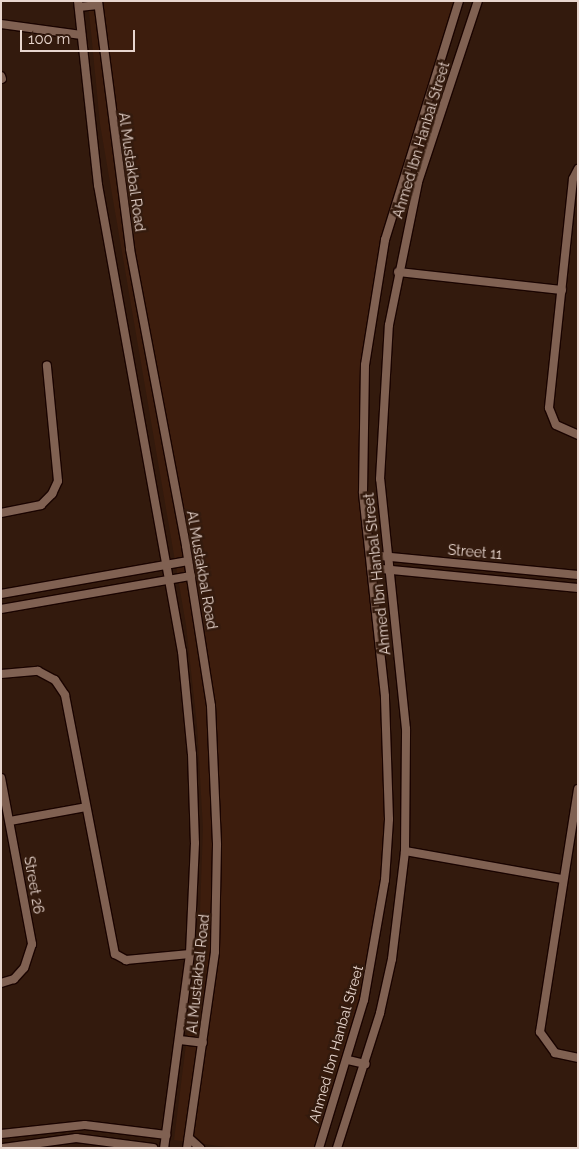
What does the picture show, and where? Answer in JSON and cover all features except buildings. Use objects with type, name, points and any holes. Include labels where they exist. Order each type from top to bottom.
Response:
[{"type":"street","name":"Ahmed Ibn Hanbal Street","points":[[320,1144],[348,1060],[377,940],[389,819],[385,696],[370,568],[362,429],[372,302],[402,179],[459,1]]},
{"type":"street","name":"Ahmed Ibn Hanbal Street","points":[[337,1148],[366,1064],[392,959],[405,851],[406,729],[386,557],[380,479],[382,413],[398,272],[418,182],[478,1]]},
{"type":"street","points":[[79,4],[98,3]]},
{"type":"street","name":"Al Mustakbal Road","points":[[98,3],[130,249],[191,576],[211,706],[217,835],[215,952],[187,1148]]},
{"type":"street","name":"Al Mustakbal Road","points":[[79,4],[98,185],[182,651],[193,763],[195,850],[190,954],[180,1040],[164,1148]]},
{"type":"street","points":[[1,24],[81,35]]},
{"type":"street","points":[[578,169],[549,408],[556,425],[578,435]]},
{"type":"street","points":[[398,272],[562,290]]},
{"type":"street","points":[[1,514],[41,505],[52,494],[58,481],[47,366]]},
{"type":"street","name":"Street 11","points":[[370,556],[578,574]]},
{"type":"street","points":[[417,572],[418,559]]},
{"type":"street","points":[[1,594],[188,561]]},
{"type":"street","name":"Street 11","points":[[370,568],[578,588]]},
{"type":"street","points":[[1,609],[191,576]]},
{"type":"street","points":[[1,674],[38,671],[62,690],[115,954],[126,960],[190,954]]},
{"type":"street","name":"Street 26","points":[[1,778],[32,944],[24,968],[10,982],[1,983]]},
{"type":"street","points":[[578,789],[562,879],[540,1032],[555,1053],[578,1058]]},
{"type":"street","points":[[10,821],[86,807]]},
{"type":"street","points":[[405,851],[562,879]]},
{"type":"street","points":[[180,1040],[203,1043]]},
{"type":"street","points":[[348,1060],[366,1064]]},
{"type":"street","points":[[1,1134],[85,1125],[166,1135]]},
{"type":"street","points":[[3,1148],[76,1138],[153,1148]]},
{"type":"street","points":[[188,1138],[200,1148]]},
{"type":"street","points":[[314,1148],[320,1144]]},
{"type":"shaded area","points":[[88,1],[454,1],[388,241],[368,365],[366,493],[388,696],[392,819],[388,881],[366,1002],[322,1148],[233,1148],[174,1140],[199,940],[203,828],[197,726],[186,625],[100,124]]}]
